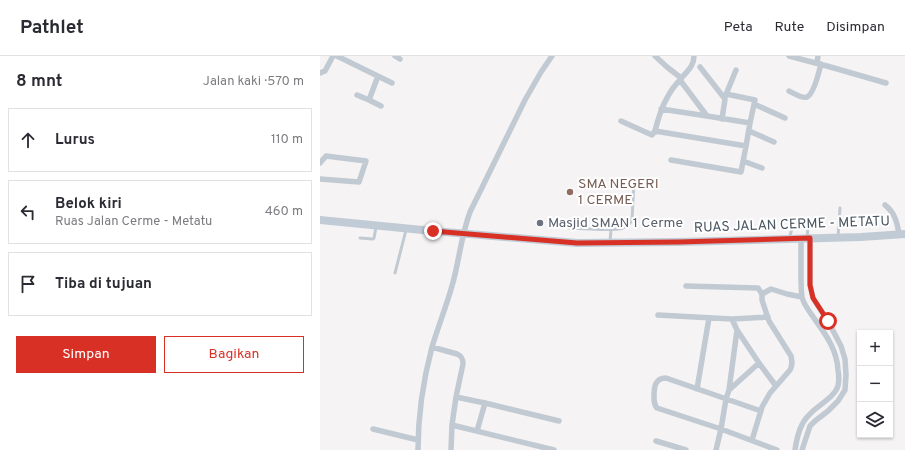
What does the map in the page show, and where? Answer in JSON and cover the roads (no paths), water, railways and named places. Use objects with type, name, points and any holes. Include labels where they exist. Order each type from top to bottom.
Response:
[{"type":"main road","name":"RUAS JALAN CERME - METATU","points":[[320,220],[577,243],[789,239],[902,234]]},
{"type":"street","points":[[320,72],[325,71],[333,56]]},
{"type":"street","points":[[337,56],[392,83]]},
{"type":"street","points":[[418,450],[420,410],[432,347],[452,287],[463,233],[470,212],[525,100],[552,56]]},
{"type":"street","points":[[656,56],[680,79],[707,116]]},
{"type":"street","points":[[621,121],[652,135],[655,131],[662,109],[668,97],[680,79],[691,68],[694,56]]},
{"type":"street","points":[[789,56],[886,83]]},
{"type":"street","points":[[789,91],[802,96],[808,96],[815,84],[819,64],[818,56]]},
{"type":"street","points":[[671,160],[741,172],[755,100],[725,97],[700,68]]},
{"type":"street","points":[[722,119],[725,97],[736,70]]},
{"type":"street","points":[[370,100],[378,76]]},
{"type":"street","points":[[357,96],[370,100],[381,106]]},
{"type":"street","points":[[754,104],[785,118]]},
{"type":"street","points":[[662,109],[750,123]]},
{"type":"street","points":[[655,131],[746,146]]},
{"type":"street","points":[[749,131],[774,142]]},
{"type":"street","points":[[320,163],[326,156],[366,161],[359,182],[320,179]]},
{"type":"street","points":[[743,161],[762,168]]},
{"type":"street","points":[[885,204],[890,208],[894,215],[902,234]]},
{"type":"street","points":[[795,450],[803,423],[809,415],[834,392],[838,385],[839,376],[837,358],[832,346],[805,305],[802,297],[801,286],[806,238]]},
{"type":"street","points":[[802,450],[810,426],[838,401],[845,390],[846,375],[845,359],[835,332],[813,298],[810,285],[806,238]]},
{"type":"street","points":[[686,286],[758,288],[762,294],[762,300],[769,321],[791,356],[793,362],[792,367],[770,393],[761,411],[752,440]]},
{"type":"street","points":[[762,294],[771,289],[802,297]]},
{"type":"street","points":[[658,315],[732,319],[768,317]]},
{"type":"street","points":[[697,389],[710,318]]},
{"type":"street","points":[[732,319],[737,330],[758,363],[776,386]]},
{"type":"street","points":[[819,326],[828,321]]},
{"type":"street","points":[[716,450],[729,390],[737,330]]},
{"type":"street","points":[[826,337],[835,332]]},
{"type":"street","points":[[432,347],[457,354],[463,359],[452,425],[451,450]]},
{"type":"street","points":[[729,390],[758,363]]},
{"type":"street","points":[[761,411],[666,378],[662,378],[654,385],[654,402],[657,408],[721,429],[777,450]]},
{"type":"street","points":[[838,385],[845,390]]},
{"type":"street","points":[[456,397],[558,421]]},
{"type":"street","points":[[477,431],[485,403]]},
{"type":"street","points":[[452,425],[554,450]]},
{"type":"street","points":[[373,429],[418,440]]},
{"type":"street","points":[[656,440],[686,450]]},
{"type":"lane","points":[[569,228],[611,230],[623,228],[630,223],[632,220],[634,181]]},
{"type":"lane","points":[[838,237],[840,208]]},
{"type":"lane","points":[[789,239],[793,225],[797,222],[807,224],[806,238]]},
{"type":"lane","points":[[360,238],[374,238],[377,225]]},
{"type":"lane","points":[[395,273],[407,228]]},
{"type":"lane","points":[[610,243],[611,230]]},
{"type":"place","name":"SMA NEGERI 1 CERME","points":[[570,192]]},
{"type":"place","name":"Masjid SMAN 1 Cerme","points":[[540,223]]}]
